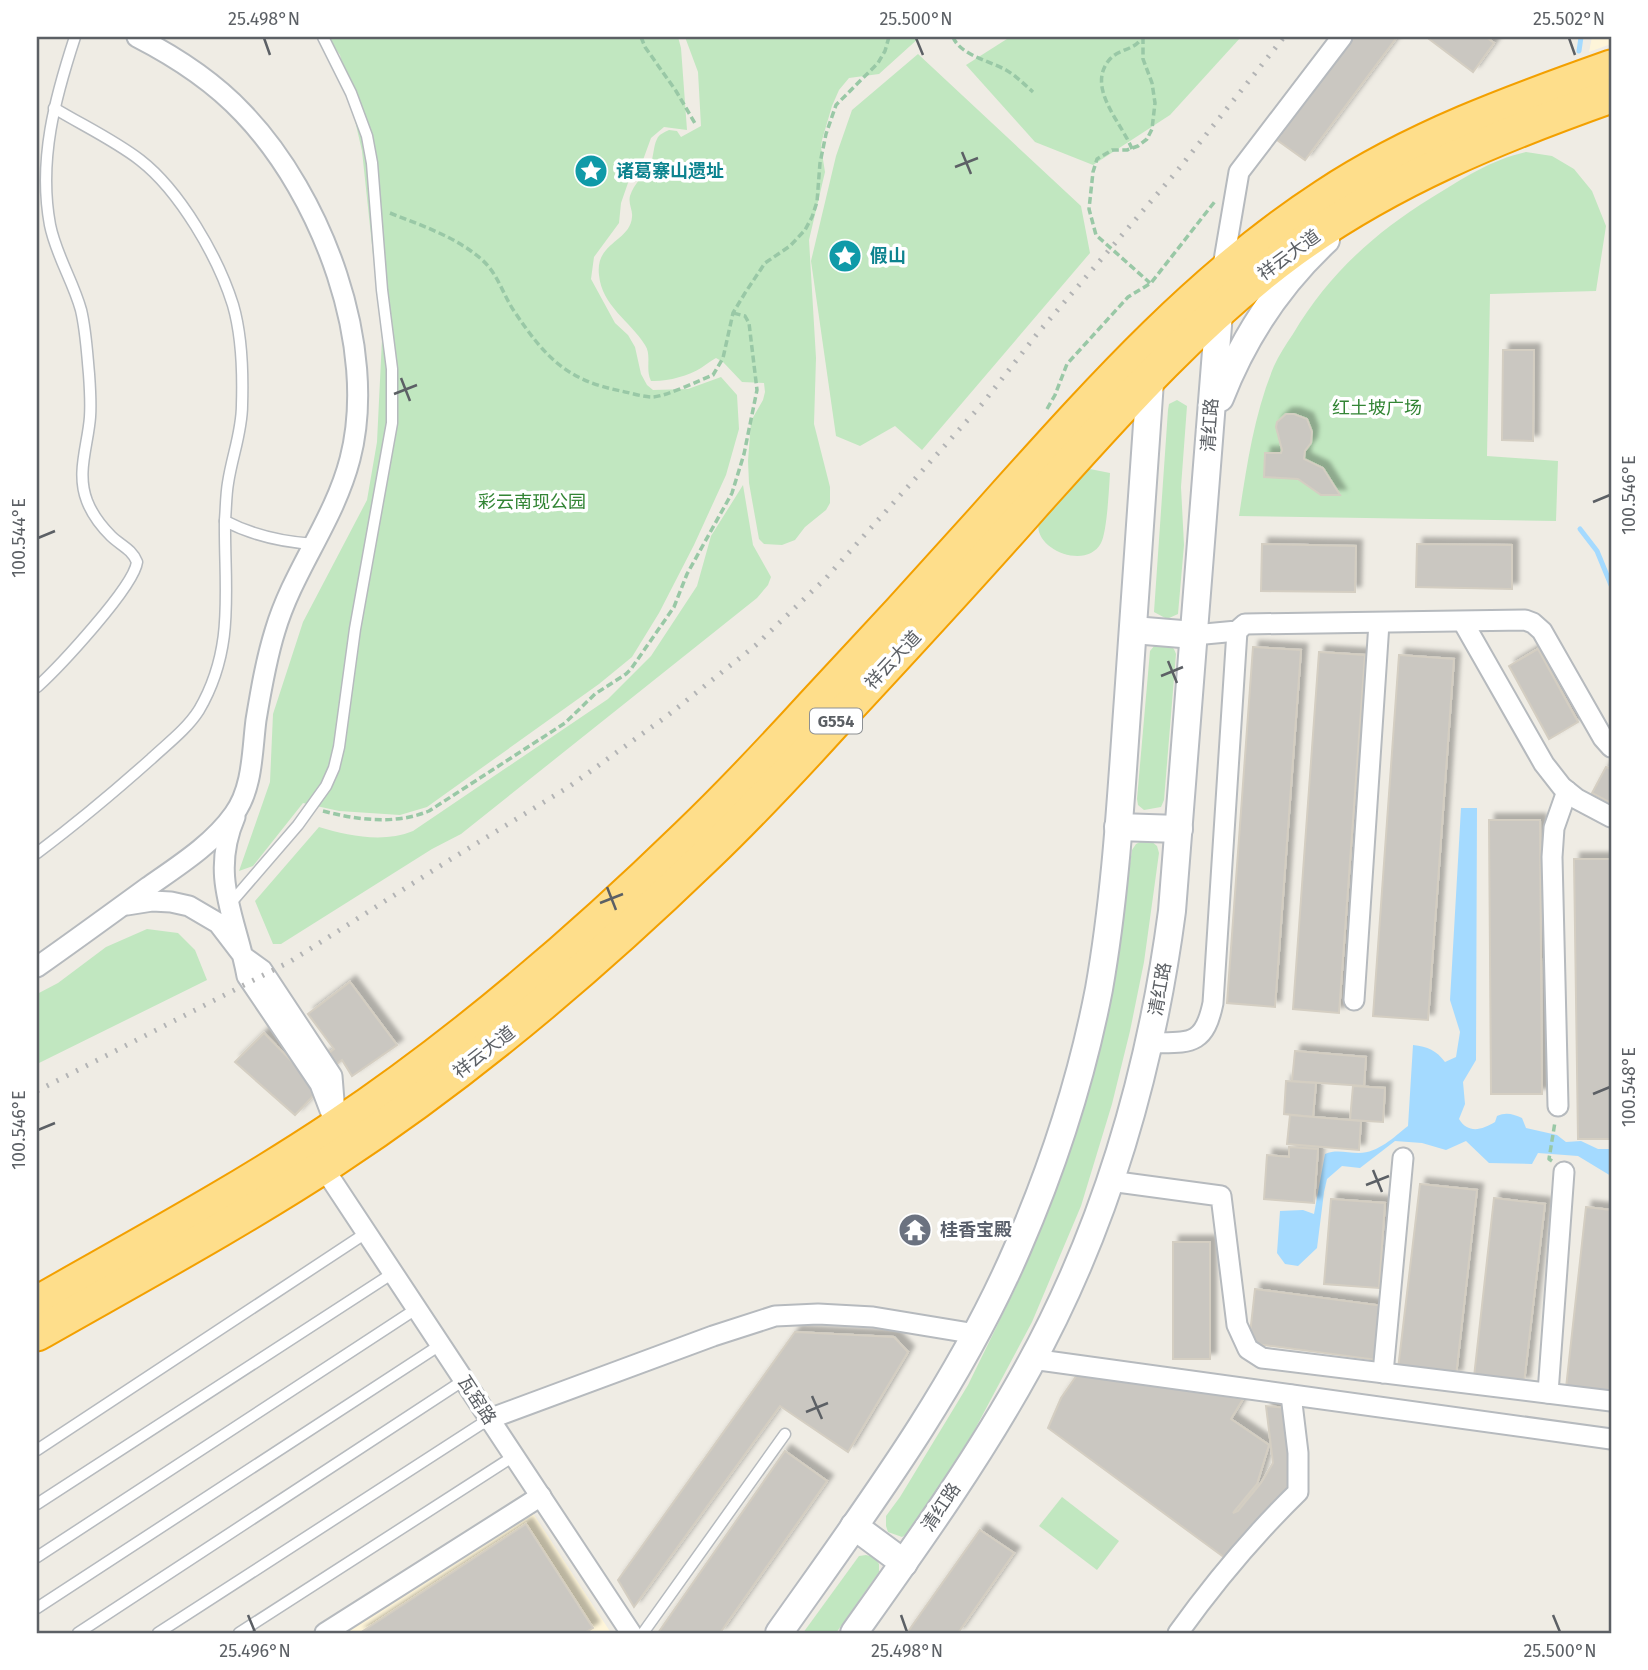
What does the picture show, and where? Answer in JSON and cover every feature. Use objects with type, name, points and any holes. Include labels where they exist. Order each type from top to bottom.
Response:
[{"type":"highway","name":"祥云大道","points":[[37,1303],[272,1167],[337,1126],[416,1070],[514,994],[689,835],[883,632],[1047,449],[1154,337],[1222,272],[1278,228],[1323,197],[1406,149],[1498,108],[1611,67]]},
{"type":"highway","name":"祥云大道","points":[[37,1334],[323,1167],[432,1092],[532,1015],[708,855],[903,651],[1067,467],[1150,379],[1219,311],[1294,250],[1377,195],[1462,153],[1611,96]]},
{"type":"highway","points":[[1577,108],[1611,119]]},
{"type":"highway","points":[[323,1167],[337,1126]]},
{"type":"main road","points":[[1209,437],[1231,368],[1266,308],[1311,254],[1377,195]]},
{"type":"main road","name":"清红路","points":[[854,1633],[972,1462],[1032,1359],[1073,1274],[1110,1181],[1131,1115],[1150,1043],[1163,975],[1179,828],[1222,272]]},
{"type":"main road","points":[[779,1633],[920,1428],[976,1334],[1032,1213],[1071,1100],[1100,979],[1118,827],[1154,337]]},
{"type":"main road","points":[[1133,630],[1194,635]]},
{"type":"main road","points":[[1118,827],[1179,828]]},
{"type":"main road","points":[[854,1526],[904,1563]]},
{"type":"street","points":[[137,37],[171,55],[210,83],[258,129],[294,183],[331,261],[353,334],[359,382],[355,438],[343,485],[328,520],[291,587],[274,633],[261,691],[249,775],[232,824],[225,859],[228,906],[247,976],[320,1084],[337,1126]]},
{"type":"street","points":[[1222,272],[1239,172],[1342,37]]},
{"type":"street","points":[[1194,635],[1237,631],[1245,624],[1525,620],[1534,623],[1542,631],[1603,738],[1611,747]]},
{"type":"street","points":[[1463,622],[1544,764],[1567,791],[1611,817]]},
{"type":"street","points":[[1354,1000],[1379,623]]},
{"type":"street","points":[[1150,1043],[1188,1041],[1202,1034],[1209,1022],[1213,1003],[1237,631]]},
{"type":"street","points":[[1558,1106],[1552,857],[1554,828],[1567,791]]},
{"type":"street","points":[[37,967],[207,843],[239,807]]},
{"type":"street","points":[[122,906],[152,901],[189,906],[218,923],[244,957]]},
{"type":"street","points":[[1383,1373],[1404,1158]]},
{"type":"street","name":"瓦窑路","points":[[323,1167],[629,1631]]},
{"type":"street","points":[[1548,1393],[1564,1172]]},
{"type":"street","points":[[1110,1181],[1221,1196],[1237,1325],[1244,1343],[1262,1358],[1611,1401]]},
{"type":"street","points":[[489,1419],[713,1336],[775,1316],[818,1314],[873,1317],[976,1334]]},
{"type":"street","points":[[1032,1359],[1611,1438]]},
{"type":"street","points":[[1178,1633],[1203,1599],[1297,1492],[1298,1452],[1291,1395]]},
{"type":"street","points":[[326,1633],[541,1496]]},
{"type":"lane","points":[[37,687],[57,668],[131,580],[137,562],[129,550],[112,537],[95,517],[82,483],[90,416],[89,373],[81,310],[50,227],[45,183],[54,108],[75,37]]},
{"type":"lane","points":[[228,906],[269,860],[326,786],[340,747],[355,629],[392,423],[392,369],[382,290],[372,163],[367,136],[351,93],[323,37]]},
{"type":"lane","points":[[37,853],[89,814],[179,733],[197,712],[210,687],[222,655],[228,611],[225,521],[228,484],[239,437],[242,407],[240,353],[233,305],[207,246],[187,212],[164,182],[139,160],[54,108]]},
{"type":"lane","points":[[225,521],[245,531],[278,541],[314,544]]},
{"type":"lane","points":[[37,1450],[366,1233]]},
{"type":"lane","points":[[37,1504],[393,1273]]},
{"type":"lane","points":[[37,1557],[416,1309]]},
{"type":"lane","points":[[37,1608],[440,1345]]},
{"type":"lane","points":[[78,1633],[464,1380]]},
{"type":"lane","points":[[158,1633],[489,1419]]},
{"type":"lane","points":[[629,1631],[785,1434]]},
{"type":"lane","points":[[239,1633],[514,1456]]},
{"type":"path","points":[[640,37],[696,125]]},
{"type":"path","points":[[376,208],[431,229],[481,258],[500,282],[513,310],[553,360],[578,378],[608,388],[653,397],[713,375],[723,358],[733,313],[765,263],[789,246],[805,230],[815,209],[820,163],[836,105],[878,63],[889,37]]},
{"type":"path","points":[[953,37],[955,42],[975,56],[1014,75],[1033,92]]},
{"type":"path","points":[[1143,37],[1143,60],[1154,93],[1154,122],[1147,139],[1132,149],[1112,149],[1095,162],[1089,209],[1096,235],[1151,284]]},
{"type":"path","points":[[1132,149],[1103,92],[1102,72],[1112,56],[1136,46],[1143,37]]},
{"type":"path","points":[[1128,296],[1151,284],[1239,172]]},
{"type":"path","points":[[311,807],[372,820],[406,818],[429,811],[565,723],[595,694],[626,674],[674,607],[687,574],[725,509],[737,478],[757,390],[749,323],[744,316],[733,313]]},
{"type":"path","points":[[1549,1159],[1554,1130]]},
{"type":"shaded area","points":[[1592,37],[1611,37],[1611,44],[1589,52]]},
{"type":"shaded area","points":[[531,1510],[611,1633],[338,1633]]},
{"type":"green space","name":"彩云南现公园","points":[[327,37],[678,37],[687,130],[664,127],[651,138],[643,160],[629,180],[621,203],[619,223],[594,257],[591,279],[615,323],[628,335],[635,347],[641,374],[647,385],[653,390],[688,389],[721,377],[737,395],[739,429],[726,475],[694,545],[659,613],[632,657],[599,684],[427,807],[400,815],[339,811],[303,803],[253,866],[239,871],[270,782],[273,714],[303,622],[367,500],[377,442],[382,339],[362,151],[340,55]]},
{"type":"green space","points":[[685,37],[920,37],[879,74],[849,78],[839,90],[832,106],[822,140],[825,172],[809,240],[816,358],[814,424],[830,487],[830,503],[795,540],[782,545],[764,544],[759,539],[749,483],[751,421],[763,400],[764,383],[742,382],[716,358],[683,376],[651,381],[647,349],[605,296],[601,286],[599,264],[602,256],[630,225],[630,196],[650,165],[658,137],[669,130],[677,131],[681,137],[701,126],[698,72]]},
{"type":"green space","points":[[1010,37],[1241,37],[1170,115],[1093,165],[1035,142],[966,65]]},
{"type":"green space","points":[[918,54],[1081,206],[1090,253],[922,450],[895,426],[860,446],[836,436],[811,261],[836,156],[852,110]]},
{"type":"green space","name":"红土坡广场","points":[[1526,152],[1552,156],[1574,169],[1592,191],[1606,226],[1596,291],[1490,294],[1487,456],[1558,461],[1556,521],[1239,516],[1252,440],[1267,384],[1283,350],[1321,293],[1353,257],[1410,212],[1477,171]]},
{"type":"green space","points":[[1177,400],[1187,406],[1181,487],[1184,545],[1178,614],[1167,619],[1154,612],[1168,410],[1169,404]]},
{"type":"green space","points":[[1085,468],[1110,473],[1105,530],[1101,543],[1093,552],[1083,556],[1071,555],[1059,552],[1049,545],[1041,537],[1038,527],[1045,511]]},
{"type":"green space","points":[[743,485],[753,545],[771,577],[757,598],[461,834],[432,849],[281,944],[273,944],[255,901],[319,827],[366,837],[390,837],[413,831],[608,699],[651,656],[697,586],[711,536]]},
{"type":"green space","points":[[1168,644],[1176,654],[1164,800],[1161,807],[1144,810],[1138,805],[1137,799],[1150,651],[1155,645]]},
{"type":"green space","points":[[1142,841],[1151,841],[1157,846],[1159,853],[1144,962],[1112,1104],[1081,1206],[1032,1322],[973,1433],[910,1532],[902,1537],[888,1532],[886,1516],[968,1385],[1016,1287],[1049,1210],[1092,1079],[1113,976],[1132,850]]},
{"type":"green space","points":[[147,929],[178,933],[195,950],[207,980],[37,1064],[37,994],[58,983],[106,947]]},
{"type":"green space","points":[[1062,1497],[1119,1541],[1097,1570],[1039,1526]]},
{"type":"green space","points":[[859,1556],[874,1557],[879,1564],[879,1572],[836,1633],[803,1633]]},
{"type":"water","points":[[1461,808],[1477,808],[1476,1060],[1463,1082],[1465,1104],[1459,1119],[1467,1127],[1476,1129],[1495,1122],[1497,1116],[1513,1115],[1522,1118],[1526,1128],[1557,1135],[1566,1142],[1581,1141],[1598,1149],[1611,1149],[1611,1176],[1578,1156],[1538,1153],[1532,1164],[1489,1163],[1466,1141],[1446,1150],[1422,1143],[1395,1141],[1360,1168],[1342,1166],[1327,1179],[1317,1248],[1298,1266],[1285,1264],[1277,1253],[1280,1211],[1303,1210],[1314,1214],[1325,1154],[1373,1150],[1408,1126],[1413,1045],[1431,1050],[1445,1062],[1456,1057],[1460,1032],[1450,1000]]},
{"type":"building","points":[[1354,37],[1397,37],[1305,160],[1277,140]]},
{"type":"building","points":[[1486,37],[1494,43],[1473,72],[1429,39]]},
{"type":"building","points":[[1503,350],[1534,350],[1533,441],[1502,440]]},
{"type":"building","points":[[1286,414],[1307,419],[1312,432],[1311,443],[1305,451],[1304,459],[1323,468],[1340,495],[1321,495],[1298,479],[1264,477],[1265,453],[1281,453],[1276,427],[1277,422]]},
{"type":"building","points":[[1262,544],[1356,546],[1355,592],[1261,591]]},
{"type":"building","points":[[1417,544],[1512,545],[1512,589],[1416,587]]},
{"type":"building","points":[[1253,647],[1301,650],[1275,1007],[1227,1003]]},
{"type":"building","points":[[1538,649],[1578,722],[1549,739],[1509,666]]},
{"type":"building","points":[[1319,652],[1365,655],[1339,1013],[1293,1009]]},
{"type":"building","points":[[1399,655],[1454,659],[1428,1020],[1373,1016]]},
{"type":"building","points":[[1606,767],[1611,769],[1611,803],[1592,793]]},
{"type":"building","points":[[1489,820],[1540,820],[1542,1094],[1491,1094]]},
{"type":"building","points":[[1574,859],[1611,859],[1611,1139],[1578,1139]]},
{"type":"building","points":[[350,982],[397,1045],[352,1076],[342,1060],[313,1083],[317,1092],[295,1115],[235,1062],[264,1033],[303,1073],[334,1049],[308,1014]]},
{"type":"building","points":[[1295,1051],[1366,1057],[1364,1086],[1292,1081]]},
{"type":"building","points":[[1286,1081],[1316,1083],[1313,1117],[1284,1114]]},
{"type":"building","points":[[1353,1086],[1385,1088],[1383,1122],[1350,1120]]},
{"type":"building","points":[[1290,1115],[1361,1121],[1359,1150],[1287,1144]]},
{"type":"building","points":[[1289,1147],[1318,1149],[1314,1203],[1264,1199],[1267,1155],[1289,1157]]},
{"type":"building","points":[[1420,1184],[1477,1190],[1456,1376],[1398,1369]]},
{"type":"building","points":[[1494,1198],[1545,1204],[1524,1383],[1474,1377]]},
{"type":"building","points":[[1331,1199],[1385,1203],[1379,1288],[1324,1284]]},
{"type":"building","points":[[1586,1207],[1611,1210],[1611,1394],[1566,1388]]},
{"type":"building","points":[[1173,1242],[1210,1242],[1210,1359],[1173,1359]]},
{"type":"building","points":[[1255,1289],[1384,1306],[1377,1360],[1249,1343]]},
{"type":"building","points":[[795,1332],[894,1337],[908,1352],[848,1452],[780,1406],[634,1607],[618,1580]]},
{"type":"building","points":[[1079,1372],[1243,1399],[1231,1419],[1269,1445],[1257,1484],[1233,1513],[1238,1511],[1261,1483],[1273,1463],[1266,1406],[1288,1408],[1292,1474],[1283,1500],[1225,1558],[1048,1428],[1061,1398]]},
{"type":"building","points":[[785,1451],[827,1481],[720,1633],[658,1633]]},
{"type":"building","points":[[526,1524],[593,1628],[584,1633],[360,1633]]},
{"type":"building","points":[[980,1530],[1014,1553],[958,1633],[907,1633]]},
{"type":"waterway","points":[[1579,51],[1581,37]]},
{"type":"waterway","points":[[1580,529],[1597,551],[1611,585]]},
{"type":"railway","points":[[37,1091],[291,961],[570,786],[667,716],[756,645],[826,578],[983,403],[1037,334],[1177,171],[1284,37]]},
{"type":"place","name":"诸葛寨山遗址","points":[[591,171]]},
{"type":"place","name":"假山","points":[[845,256]]},
{"type":"place","name":"桂香宝殿","points":[[915,1230]]}]
